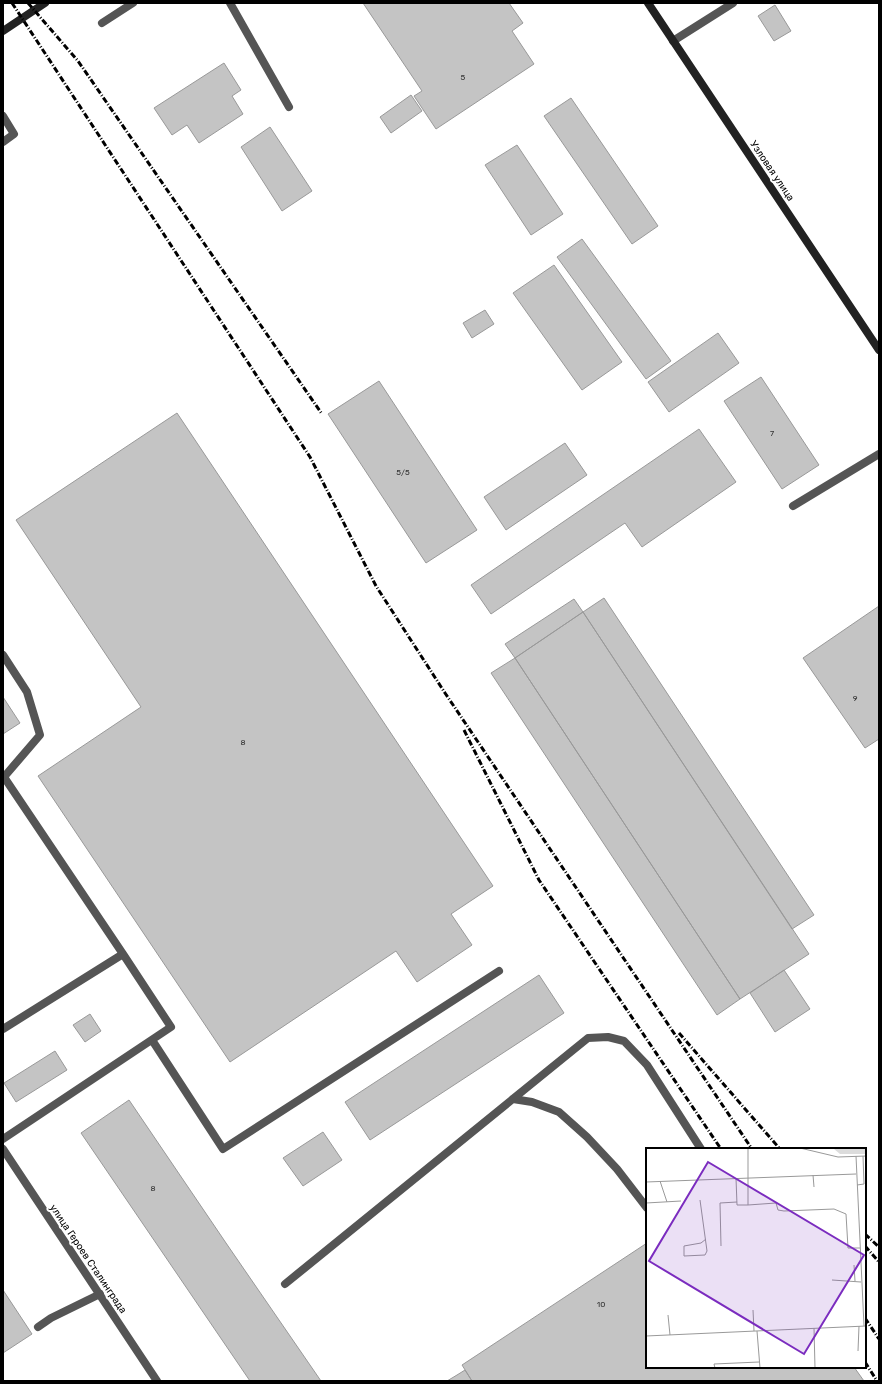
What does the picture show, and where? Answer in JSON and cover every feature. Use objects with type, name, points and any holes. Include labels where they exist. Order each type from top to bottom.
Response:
[{"type":"street","points":[[3,31],[46,3]]},
{"type":"street","points":[[102,23],[133,3]]},
{"type":"street","points":[[230,3],[289,108]]},
{"type":"street","name":"Узловая улица","points":[[648,3],[879,350]]},
{"type":"street","points":[[673,41],[733,3]]},
{"type":"street","points":[[3,116],[14,134],[3,142]]},
{"type":"street","points":[[793,506],[879,454]]},
{"type":"street","points":[[3,655],[27,692],[40,735],[4,777],[171,1028],[3,1139]]},
{"type":"street","points":[[3,1029],[123,954]]},
{"type":"street","points":[[152,1040],[223,1149],[499,971]]},
{"type":"street","points":[[284,1284],[588,1038],[608,1037],[624,1042],[647,1065],[700,1148]]},
{"type":"street","points":[[513,1099],[532,1102],[559,1112],[587,1137],[617,1169],[646,1207]]},
{"type":"street","name":"улица Героев Сталинграда","points":[[3,1149],[157,1381]]},
{"type":"street","points":[[38,1327],[51,1318],[100,1294]]},
{"type":"building","points":[[363,3],[509,3],[523,23],[512,31],[534,64],[436,129],[414,96],[422,91]]},
{"type":"building","points":[[775,5],[791,31],[774,41],[758,16]]},
{"type":"building","points":[[224,63],[241,90],[232,96],[243,114],[199,143],[187,125],[172,135],[154,108]]},
{"type":"building","points":[[411,95],[422,111],[391,133],[380,117]]},
{"type":"building","points":[[571,98],[658,226],[632,244],[544,116]]},
{"type":"building","points":[[270,127],[312,191],[282,211],[241,147]]},
{"type":"building","points":[[517,145],[563,214],[531,235],[485,165]]},
{"type":"building","points":[[582,239],[671,361],[646,379],[557,257]]},
{"type":"building","points":[[554,265],[622,362],[582,390],[513,293]]},
{"type":"building","points":[[485,310],[494,324],[472,338],[463,323]]},
{"type":"building","points":[[718,333],[739,363],[669,412],[648,382]]},
{"type":"building","points":[[761,377],[819,465],[782,489],[724,401]]},
{"type":"building","points":[[379,381],[477,530],[426,563],[328,414]]},
{"type":"building","points":[[177,413],[493,886],[451,914],[472,945],[417,982],[396,951],[230,1062],[38,776],[141,707],[16,520]]},
{"type":"building","points":[[699,429],[736,482],[642,547],[625,523],[491,614],[471,585]]},
{"type":"building","points":[[565,443],[587,475],[506,530],[484,497]]},
{"type":"building","points":[[604,598],[814,915],[792,929],[583,612]]},
{"type":"building","points":[[574,599],[583,612],[515,658],[505,644]]},
{"type":"building","points":[[879,606],[879,739],[865,748],[803,658]]},
{"type":"building","points":[[583,612],[809,954],[740,999],[515,658]]},
{"type":"building","points":[[515,658],[740,999],[717,1015],[491,673]]},
{"type":"building","points":[[3,697],[20,723],[3,734]]},
{"type":"building","points":[[784,970],[810,1009],[775,1032],[750,993]]},
{"type":"building","points":[[539,975],[564,1013],[370,1140],[345,1102]]},
{"type":"building","points":[[90,1014],[101,1031],[85,1042],[73,1025]]},
{"type":"building","points":[[55,1051],[67,1070],[16,1102],[4,1083]]},
{"type":"building","points":[[129,1100],[321,1381],[250,1381],[81,1133]]},
{"type":"building","points":[[323,1132],[342,1160],[303,1186],[283,1158]]},
{"type":"building","points":[[646,1244],[646,1368],[855,1368],[864,1381],[472,1381],[462,1365]]},
{"type":"building","points":[[3,1290],[32,1334],[3,1353]]},
{"type":"building","points":[[465,1370],[472,1381],[447,1381],[457,1375]]},
{"type":"railway","points":[[12,3],[310,457],[376,586],[445,693],[751,1148]]},
{"type":"railway","points":[[28,3],[78,61],[322,414]]},
{"type":"railway","points":[[464,730],[539,880],[720,1148]]},
{"type":"railway","points":[[679,1033],[779,1148]]},
{"type":"railway","points":[[866,1235],[879,1247]]},
{"type":"railway","points":[[866,1247],[879,1262]]},
{"type":"railway","points":[[866,1320],[879,1339]]},
{"type":"railway","points":[[866,1364],[877,1381]]}]
